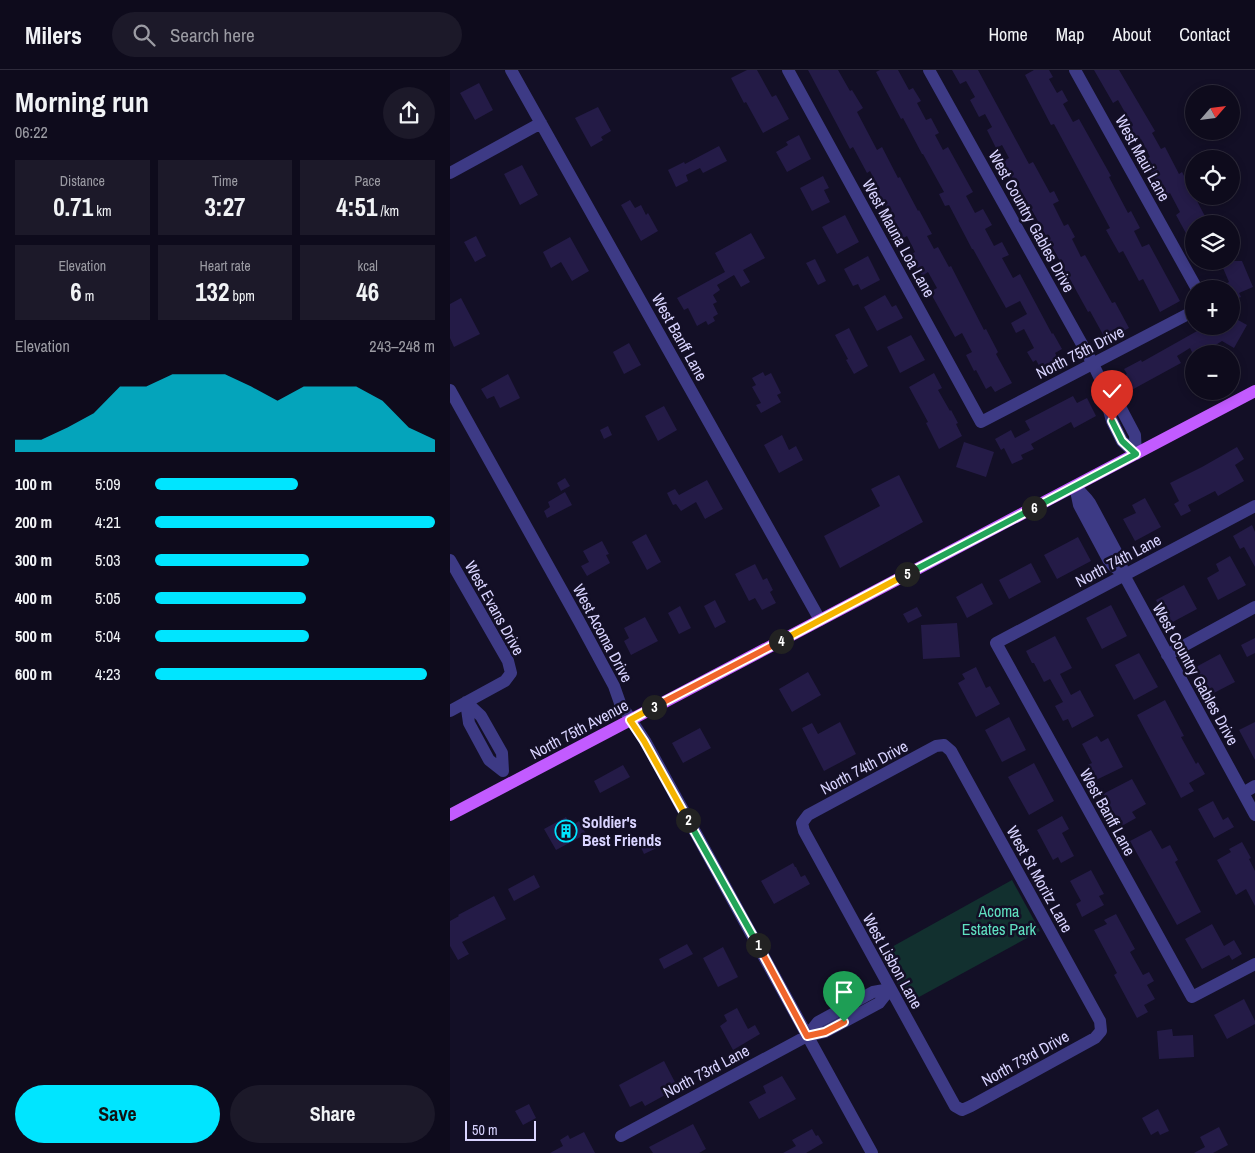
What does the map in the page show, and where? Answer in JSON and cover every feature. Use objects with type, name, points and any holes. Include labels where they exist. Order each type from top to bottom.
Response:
[{"type":"main road","name":"North 75th Avenue","points":[[450,815],[1255,391]]},
{"type":"street","name":"West Banff Lane","points":[[511,70],[820,620]]},
{"type":"street","name":"West Mauna Loa Lane","points":[[788,70],[981,422]]},
{"type":"street","name":"West Country Gables Drive","points":[[929,70],[1093,364],[1105,389],[1116,399],[1135,435],[1136,454]]},
{"type":"street","name":"West Maui Lane","points":[[1075,70],[1191,280]]},
{"type":"street","points":[[450,173],[541,123]]},
{"type":"street","name":"North 75th Drive","points":[[981,422],[1185,317]]},
{"type":"street","name":"West Acoma Drive","points":[[450,390],[579,621],[614,686],[620,703],[644,741],[872,1153]]},
{"type":"street","name":"West Country Gables Drive","points":[[1075,486],[1090,503],[1119,557],[1124,575],[1255,815]]},
{"type":"street","name":"North 74th Lane","points":[[996,643],[1255,506]]},
{"type":"street","name":"West Evans Drive","points":[[450,560],[508,662],[511,673],[505,681],[466,702]]},
{"type":"street","points":[[1167,655],[1255,608]]},
{"type":"street","name":"West Banff Lane","points":[[996,643],[1192,997],[1255,964]]},
{"type":"street","points":[[466,702],[481,716],[502,753],[503,771],[489,760],[469,723],[466,702]]},
{"type":"street","points":[[450,711],[466,702]]},
{"type":"street","name":"North 74th Drive","points":[[802,823],[808,815],[936,746],[944,745]]},
{"type":"street","name":"West St Moritz Lane","points":[[944,745],[956,760],[1100,1021],[1101,1031]]},
{"type":"street","points":[[1243,793],[1255,786]]},
{"type":"street","name":"West Lisbon Lane","points":[[802,823],[804,831],[955,1106],[962,1110]]},
{"type":"street","name":"North 73rd Lane","points":[[621,1136],[807,1036],[825,1032],[841,1016],[873,992],[890,989]]},
{"type":"street","name":"North 73rd Drive","points":[[962,1110],[1094,1038],[1101,1031]]},
{"type":"green space","name":"Acoma Estates Park","points":[[1012,880],[1040,931],[908,1003],[881,953]]},
{"type":"building","points":[[747,70],[757,70],[772,97],[776,95],[789,119],[763,133],[731,78]]},
{"type":"building","points":[[808,70],[838,70],[850,91],[852,90],[863,108],[857,112],[877,150],[882,147],[898,178],[900,177],[932,234],[927,236],[934,249],[938,247],[949,267],[951,266],[984,330],[986,329],[998,352],[996,354],[1012,383],[995,392],[991,386],[986,389],[976,370],[974,371],[966,355],[972,352],[962,333],[955,337],[930,292],[937,288],[928,272],[922,276],[910,255],[915,252],[907,236],[900,240],[890,221],[893,220],[876,189],[879,188],[870,171],[867,173],[853,147],[850,149]]},
{"type":"building","points":[[880,70],[898,70],[909,90],[913,88],[921,101],[917,103],[926,120],[931,118],[939,133],[935,135],[943,150],[948,147],[973,192],[966,196],[975,213],[983,209],[992,225],[985,229],[994,246],[1002,242],[1009,255],[1002,258],[1013,278],[1020,274],[1062,349],[1055,353],[1061,363],[1043,373],[1036,360],[1033,362],[1027,352],[1034,348],[1024,329],[1016,333],[1011,323],[1027,314],[1020,301],[1006,308],[949,205],[945,206],[939,194],[944,192],[876,72]]},
{"type":"building","points":[[952,70],[978,70],[1029,164],[1033,162],[1050,193],[1054,191],[1059,201],[1053,204],[1064,226],[1068,224],[1075,237],[1072,239],[1081,257],[1085,255],[1112,303],[1115,302],[1129,328],[1106,340],[1090,311],[1088,312],[1019,187],[1017,188],[1003,161],[1009,158],[1002,145],[996,148],[987,130],[992,127],[985,114],[979,117],[970,100],[975,97],[966,81],[960,84]]},
{"type":"building","points":[[1034,70],[1049,70],[1053,77],[1049,79],[1057,93],[1062,90],[1068,101],[1063,104],[1073,122],[1079,119],[1111,176],[1109,177],[1128,213],[1131,211],[1140,228],[1134,231],[1142,247],[1149,244],[1180,301],[1160,312],[1143,279],[1139,281],[1123,251],[1119,253],[1106,230],[1110,228],[1054,124],[1051,125],[1025,75]]},
{"type":"building","points":[[1094,70],[1119,70],[1155,131],[1152,133],[1161,149],[1165,147],[1179,174],[1182,172],[1185,178],[1185,205],[1199,205],[1204,215],[1185,215],[1185,232],[1176,215],[1180,212],[1170,193],[1165,196],[1144,160],[1150,157],[1141,139],[1135,142],[1122,118],[1127,116],[1118,100],[1113,103]]},
{"type":"building","points":[[479,83],[493,110],[475,120],[460,93]]},
{"type":"building","points":[[598,107],[611,131],[601,137],[603,140],[591,147],[575,118]]},
{"type":"building","points":[[799,135],[811,159],[787,172],[776,152],[788,145],[786,142]]},
{"type":"building","points":[[719,146],[727,161],[703,173],[700,168],[686,175],[688,181],[676,187],[668,170],[684,162],[685,164]]},
{"type":"building","points":[[522,165],[538,195],[520,205],[504,174]]},
{"type":"building","points":[[823,176],[829,188],[824,190],[830,202],[812,211],[800,188]]},
{"type":"building","points":[[630,200],[635,208],[641,205],[658,231],[641,241],[621,205]]},
{"type":"building","points":[[845,215],[859,242],[837,254],[822,227]]},
{"type":"building","points":[[751,233],[765,258],[743,270],[750,282],[741,287],[734,275],[717,285],[720,290],[713,295],[717,302],[713,304],[718,314],[713,317],[715,321],[708,325],[706,321],[697,326],[688,308],[684,310],[677,298],[725,272],[715,253]]},
{"type":"building","points":[[476,236],[486,256],[475,262],[464,242]]},
{"type":"building","points":[[570,237],[589,271],[572,281],[561,262],[551,268],[543,252]]},
{"type":"building","points":[[868,256],[880,280],[861,290],[858,284],[853,286],[844,269]]},
{"type":"building","points":[[815,259],[826,281],[818,285],[806,263]]},
{"type":"building","points":[[1240,261],[1242,261],[1253,287],[1240,293],[1240,280],[1228,280],[1224,270],[1240,270]]},
{"type":"building","points":[[885,295],[892,307],[896,305],[903,318],[877,331],[864,307]]},
{"type":"building","points":[[461,298],[480,334],[454,347],[450,338],[450,304]]},
{"type":"building","points":[[1240,321],[1247,325],[1236,345],[1229,345],[1222,341],[1216,345],[1185,345],[1185,351],[1177,356],[1181,363],[1128,392],[1120,377],[1127,374],[1124,369],[1141,360],[1142,362],[1190,335],[1240,335]]},
{"type":"building","points":[[849,328],[868,366],[854,374],[835,335]]},
{"type":"building","points":[[911,335],[925,360],[900,373],[887,347]]},
{"type":"building","points":[[629,343],[641,365],[624,374],[613,352]]},
{"type":"building","points":[[763,372],[765,376],[771,373],[781,393],[777,395],[781,402],[761,413],[756,405],[761,403],[752,387],[756,385],[752,378]]},
{"type":"building","points":[[934,373],[942,388],[938,390],[958,423],[956,424],[962,436],[939,449],[926,423],[928,422],[909,387]]},
{"type":"building","points":[[508,374],[520,398],[500,408],[494,396],[487,399],[481,389]]},
{"type":"building","points":[[1073,396],[1077,403],[1087,398],[1096,416],[1074,428],[1071,422],[1031,444],[1034,449],[1021,455],[1023,459],[1012,464],[1004,448],[1001,450],[995,439],[1011,430],[1015,438],[1030,430],[1025,421]]},
{"type":"building","points":[[664,406],[677,430],[658,441],[645,416]]},
{"type":"building","points":[[608,426],[612,435],[604,439],[600,430]]},
{"type":"building","points":[[782,435],[789,450],[796,446],[803,460],[779,473],[764,445]]},
{"type":"building","points":[[964,442],[994,452],[986,477],[956,467]]},
{"type":"building","points":[[1237,447],[1244,459],[1235,465],[1244,481],[1218,496],[1215,491],[1188,505],[1191,511],[1181,516],[1174,504],[1179,501],[1170,483]]},
{"type":"building","points":[[899,475],[923,522],[840,568],[824,536],[880,506],[871,489]]},
{"type":"building","points":[[565,478],[570,486],[561,491],[557,483]]},
{"type":"building","points":[[707,480],[723,509],[705,519],[696,502],[681,511],[676,504],[673,505],[667,493],[675,489],[679,495]]},
{"type":"building","points":[[565,492],[572,505],[547,518],[544,511],[550,507],[548,502]]},
{"type":"building","points":[[1145,498],[1161,527],[1135,541],[1123,519],[1136,513],[1132,505]]},
{"type":"building","points":[[1252,525],[1255,532],[1255,567],[1244,547],[1240,549],[1233,536]]},
{"type":"building","points":[[646,534],[661,562],[647,570],[632,542]]},
{"type":"building","points":[[1078,537],[1091,561],[1057,579],[1044,555]]},
{"type":"building","points":[[602,541],[609,554],[606,555],[610,563],[587,576],[581,566],[589,562],[583,551]]},
{"type":"building","points":[[1230,556],[1246,585],[1218,600],[1207,578],[1219,571],[1216,564]]},
{"type":"building","points":[[1031,563],[1041,582],[1009,599],[999,580]]},
{"type":"building","points":[[755,564],[763,580],[767,578],[773,590],[770,592],[776,603],[762,610],[755,598],[749,601],[735,574]]},
{"type":"building","points":[[982,583],[993,604],[967,618],[956,597]]},
{"type":"building","points":[[1184,585],[1197,609],[1169,624],[1156,600]]},
{"type":"building","points":[[715,600],[726,622],[715,628],[704,606]]},
{"type":"building","points":[[1111,605],[1127,636],[1102,649],[1086,618]]},
{"type":"building","points":[[680,606],[691,628],[679,634],[668,613]]},
{"type":"building","points":[[917,607],[922,616],[908,623],[903,614]]},
{"type":"building","points":[[645,617],[658,641],[631,655],[624,641],[629,638],[624,628]]},
{"type":"building","points":[[957,623],[960,657],[923,659],[921,625]]},
{"type":"building","points":[[1055,636],[1072,668],[1060,674],[1071,695],[1080,690],[1094,716],[1072,728],[1068,719],[1063,721],[1055,706],[1063,702],[1050,679],[1044,682],[1026,651]]},
{"type":"building","points":[[1255,638],[1255,653],[1247,657],[1241,645]]},
{"type":"building","points":[[1139,653],[1158,687],[1134,700],[1115,665]]},
{"type":"building","points":[[1220,654],[1235,682],[1208,696],[1194,668]]},
{"type":"building","points":[[976,667],[986,688],[990,686],[1000,704],[976,717],[958,683],[965,679],[962,674]]},
{"type":"building","points":[[808,672],[821,695],[792,712],[779,689]]},
{"type":"building","points":[[1165,700],[1184,736],[1181,737],[1196,764],[1198,762],[1205,774],[1189,783],[1194,791],[1181,798],[1137,715]]},
{"type":"building","points":[[1009,717],[1026,750],[1002,762],[985,730]]},
{"type":"building","points":[[840,722],[856,754],[824,771],[802,728],[812,723],[818,734]]},
{"type":"building","points":[[1255,722],[1255,760],[1239,730]]},
{"type":"building","points":[[700,728],[711,748],[683,763],[672,743]]},
{"type":"building","points":[[1097,736],[1101,742],[1108,738],[1123,767],[1096,780],[1088,765],[1092,763],[1082,744]]},
{"type":"building","points":[[1034,763],[1054,801],[1029,815],[1008,777]]},
{"type":"building","points":[[623,765],[630,777],[600,793],[594,781]]},
{"type":"building","points":[[1132,779],[1146,804],[1132,812],[1136,818],[1120,827],[1103,794]]},
{"type":"building","points":[[1213,801],[1223,820],[1228,817],[1234,827],[1214,838],[1198,809]]},
{"type":"building","points":[[1062,816],[1069,829],[1062,833],[1074,856],[1061,863],[1058,857],[1053,860],[1037,830]]},
{"type":"building","name":"Soldier's Best Friends","points":[[566,817],[571,826],[579,821],[586,834],[556,850],[544,829]]},
{"type":"building","points":[[1151,830],[1162,849],[1170,845],[1178,860],[1175,862],[1201,912],[1177,925],[1130,841]]},
{"type":"building","points":[[657,834],[663,845],[644,854],[639,843]]},
{"type":"building","points":[[1242,842],[1251,858],[1249,859],[1255,871],[1255,906],[1246,889],[1236,895],[1217,860],[1231,852],[1229,849]]},
{"type":"building","points":[[793,863],[801,877],[805,875],[810,884],[774,904],[761,881]]},
{"type":"building","points":[[1091,870],[1104,894],[1099,896],[1104,905],[1082,917],[1076,904],[1081,901],[1070,881]]},
{"type":"building","points":[[534,875],[540,887],[514,901],[508,889]]},
{"type":"building","points":[[494,896],[506,919],[462,942],[469,954],[458,960],[450,946],[450,921]]},
{"type":"building","points":[[1116,914],[1135,949],[1130,952],[1143,975],[1149,972],[1154,981],[1147,985],[1155,999],[1144,1005],[1148,1012],[1137,1018],[1114,975],[1117,973],[1094,930],[1107,924],[1104,920]]},
{"type":"building","points":[[1212,924],[1224,946],[1234,940],[1242,954],[1232,960],[1229,955],[1202,969],[1185,939]]},
{"type":"building","points":[[687,944],[693,954],[664,969],[659,959]]},
{"type":"building","points":[[723,947],[738,977],[718,987],[703,958]]},
{"type":"building","points":[[1244,999],[1255,1024],[1227,1039],[1214,1015]]},
{"type":"building","points":[[737,1008],[748,1029],[755,1025],[760,1034],[733,1050],[720,1026],[727,1021],[724,1015]]},
{"type":"building","points":[[1172,1029],[1173,1036],[1193,1035],[1194,1057],[1159,1059],[1157,1031]]},
{"type":"building","points":[[664,1061],[678,1088],[645,1106],[642,1101],[630,1107],[619,1085]]},
{"type":"building","points":[[782,1076],[796,1099],[759,1119],[749,1102],[766,1093],[763,1086]]},
{"type":"building","points":[[529,1104],[536,1118],[523,1125],[515,1111]]},
{"type":"building","points":[[1158,1109],[1169,1131],[1160,1135],[1158,1131],[1151,1135],[1142,1118]]},
{"type":"building","points":[[693,1124],[706,1149],[699,1153],[653,1153],[649,1147]]},
{"type":"building","points":[[1219,1127],[1228,1145],[1213,1153],[1194,1153],[1205,1147],[1200,1137]]},
{"type":"building","points":[[812,1129],[823,1143],[806,1153],[783,1153],[796,1146],[792,1140]]},
{"type":"building","points":[[584,1132],[595,1153],[550,1153],[563,1146],[560,1140],[568,1135],[570,1139]]},
{"type":"place","name":"Soldier's Best Friends","points":[[566,831]]},
{"type":"route","points":[[844,1022],[825,1032],[807,1036],[644,741],[630,720],[1136,454],[1122,441],[1112,421]]}]
